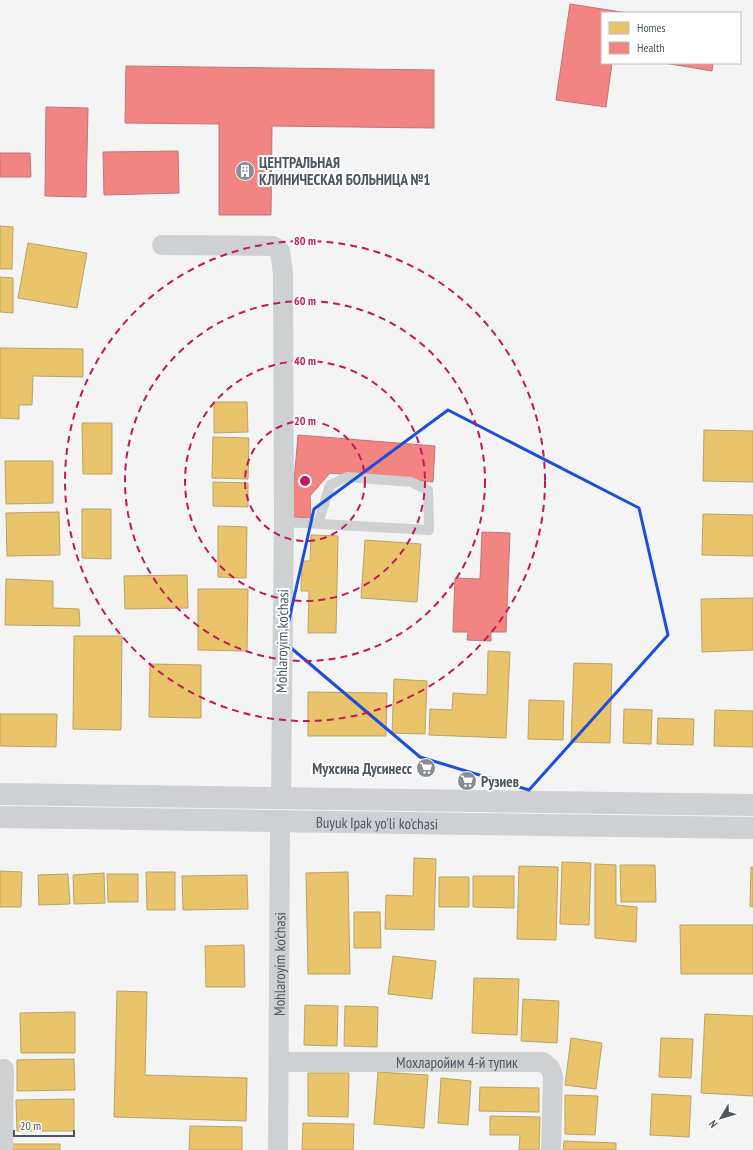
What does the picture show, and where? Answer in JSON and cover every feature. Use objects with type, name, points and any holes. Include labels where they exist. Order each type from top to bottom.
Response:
[{"type":"main road","name":"Buyuk Ipak yo'li ko'chasi","points":[[0,794],[753,805]]},
{"type":"main road","name":"Mohlaroyim ko'chasi","points":[[280,821],[281,798]]},
{"type":"main road","name":"Buyuk Ipak yo'li ko'chasi","points":[[0,817],[753,828]]},
{"type":"street","name":"Mohlaroyim ko'chasi","points":[[162,246],[273,246],[280,251],[283,274],[284,522],[281,798]]},
{"type":"street","name":"Mohlaroyim ko'chasi","points":[[278,1150],[280,821]]},
{"type":"street","name":"Мохларойим 4-й тупик","points":[[279,1062],[543,1062],[550,1068],[553,1076],[551,1150]]},
{"type":"street","points":[[3,1150],[4,1069]]},
{"type":"lane","points":[[284,522],[318,524],[429,530],[428,490],[412,482],[347,477],[330,485],[318,524]]},
{"type":"highlighted area","points":[[448,410],[639,508],[668,635],[529,790],[420,757],[284,642],[314,509]]},
{"type":"building: Homes","points":[[0,226],[13,227],[12,269],[0,269]]},
{"type":"building: Homes","points":[[28,243],[87,253],[77,308],[18,298]]},
{"type":"building: Homes","points":[[0,277],[13,278],[13,313],[0,312]]},
{"type":"building: Homes","points":[[0,348],[83,349],[83,377],[33,376],[32,405],[19,405],[19,419],[0,418]]},
{"type":"building: Homes","points":[[214,402],[247,402],[248,432],[214,433]]},
{"type":"building: Homes","points":[[82,423],[112,423],[112,474],[83,474]]},
{"type":"building: Homes","points":[[704,430],[753,431],[753,482],[703,481]]},
{"type":"building: Homes","points":[[213,437],[249,438],[248,479],[212,478]]},
{"type":"building: Homes","points":[[5,461],[53,461],[53,503],[6,504]]},
{"type":"building: Homes","points":[[213,482],[248,483],[248,507],[213,506]]},
{"type":"building: Homes","points":[[82,509],[111,509],[111,559],[82,558]]},
{"type":"building: Homes","points":[[59,512],[60,555],[7,556],[6,513]]},
{"type":"building: Homes","points":[[703,514],[753,515],[753,556],[702,555]]},
{"type":"building: Homes","points":[[218,526],[247,527],[246,578],[218,577]]},
{"type":"building: Homes","points":[[311,535],[338,536],[336,633],[308,633],[309,591],[301,591],[302,561],[310,561]]},
{"type":"building: Homes","points":[[365,540],[421,544],[417,602],[361,598]]},
{"type":"building: Homes","points":[[187,575],[188,608],[125,609],[124,576]]},
{"type":"building: Homes","points":[[6,579],[53,581],[53,608],[79,609],[80,626],[5,625]]},
{"type":"building: Homes","points":[[198,589],[248,589],[247,651],[198,650]]},
{"type":"building: Homes","points":[[753,598],[753,650],[702,652],[701,599]]},
{"type":"building: Homes","points":[[74,636],[122,636],[121,730],[73,729]]},
{"type":"building: Homes","points":[[488,651],[510,652],[506,738],[429,735],[430,709],[452,710],[453,693],[487,695]]},
{"type":"building: Homes","points":[[574,663],[612,664],[610,743],[571,742]]},
{"type":"building: Homes","points":[[150,664],[201,665],[201,718],[149,717]]},
{"type":"building: Homes","points":[[394,679],[427,681],[425,734],[392,733]]},
{"type":"building: Homes","points":[[308,692],[387,693],[386,736],[308,736]]},
{"type":"building: Homes","points":[[529,700],[564,701],[563,740],[528,739]]},
{"type":"building: Homes","points":[[624,709],[652,710],[651,744],[623,743]]},
{"type":"building: Homes","points":[[715,710],[753,711],[753,747],[714,746]]},
{"type":"building: Homes","points":[[0,714],[57,714],[56,747],[0,746]]},
{"type":"building: Homes","points":[[658,718],[694,719],[693,745],[657,744]]},
{"type":"building: Homes","points":[[414,858],[436,859],[434,930],[385,929],[386,895],[413,896]]},
{"type":"building: Homes","points":[[562,862],[591,863],[589,925],[560,924]]},
{"type":"building: Homes","points":[[595,864],[616,865],[616,905],[637,907],[636,942],[595,938]]},
{"type":"building: Homes","points":[[620,865],[655,865],[656,902],[621,902]]},
{"type":"building: Homes","points":[[519,866],[558,867],[556,940],[517,939]]},
{"type":"building: Homes","points":[[751,867],[753,867],[753,907],[750,906]]},
{"type":"building: Homes","points":[[0,871],[22,872],[21,907],[0,907]]},
{"type":"building: Homes","points":[[146,872],[175,872],[175,910],[147,910]]},
{"type":"building: Homes","points":[[348,872],[350,974],[308,974],[306,873]]},
{"type":"building: Homes","points":[[104,873],[105,903],[74,904],[73,875]]},
{"type":"building: Homes","points":[[68,874],[70,904],[39,905],[38,875]]},
{"type":"building: Homes","points":[[107,874],[138,874],[138,902],[108,902]]},
{"type":"building: Homes","points":[[247,875],[248,909],[183,910],[182,876]]},
{"type":"building: Homes","points":[[473,876],[514,876],[514,908],[473,907]]},
{"type":"building: Homes","points":[[439,877],[469,877],[469,907],[439,907]]},
{"type":"building: Homes","points":[[354,912],[380,912],[381,948],[354,948]]},
{"type":"building: Homes","points":[[680,925],[753,925],[753,974],[681,974]]},
{"type":"building: Homes","points":[[244,945],[245,987],[206,987],[205,946]]},
{"type":"building: Homes","points":[[393,956],[436,961],[432,999],[388,994]]},
{"type":"building: Homes","points":[[474,978],[519,979],[517,1035],[472,1033]]},
{"type":"building: Homes","points":[[117,991],[147,992],[145,1075],[247,1078],[246,1121],[114,1117]]},
{"type":"building: Homes","points":[[523,999],[559,1001],[557,1043],[521,1041]]},
{"type":"building: Homes","points":[[305,1005],[338,1006],[337,1046],[304,1045]]},
{"type":"building: Homes","points":[[345,1006],[378,1007],[377,1047],[344,1046]]},
{"type":"building: Homes","points":[[75,1012],[75,1053],[21,1053],[20,1013]]},
{"type":"building: Homes","points":[[705,1014],[753,1016],[753,1096],[701,1093]]},
{"type":"building: Homes","points":[[571,1038],[602,1043],[596,1089],[565,1085]]},
{"type":"building: Homes","points":[[661,1038],[693,1039],[691,1078],[659,1077]]},
{"type":"building: Homes","points":[[74,1059],[75,1090],[17,1091],[17,1060]]},
{"type":"building: Homes","points":[[378,1072],[428,1075],[424,1128],[374,1124]]},
{"type":"building: Homes","points":[[308,1073],[349,1073],[348,1117],[308,1116]]},
{"type":"building: Homes","points":[[441,1078],[471,1081],[468,1125],[438,1123]]},
{"type":"building: Homes","points":[[480,1087],[539,1088],[539,1112],[479,1111]]},
{"type":"building: Homes","points":[[652,1094],[691,1096],[689,1137],[650,1135]]},
{"type":"building: Homes","points":[[565,1095],[598,1096],[595,1135],[565,1134]]},
{"type":"building: Homes","points":[[74,1099],[74,1131],[17,1131],[16,1100]]},
{"type":"building: Homes","points":[[490,1116],[540,1117],[539,1150],[519,1150],[520,1135],[490,1135]]},
{"type":"building: Homes","points":[[303,1123],[354,1124],[353,1150],[302,1150]]},
{"type":"building: Homes","points":[[190,1126],[242,1127],[242,1150],[189,1150]]},
{"type":"building: Homes","points":[[564,1141],[616,1143],[616,1150],[563,1150]]},
{"type":"building: Homes","points":[[9,1144],[60,1144],[60,1150],[9,1150]]},
{"type":"building: Health","points":[[570,4],[622,12],[601,12],[601,64],[612,64],[606,107],[556,100]]},
{"type":"building: Health","points":[[670,64],[713,64],[712,71]]},
{"type":"building: Health","name":"ЦЕНТРАЛЬНАЯ КЛИНИЧЕСКАЯ БОЛЬНИЦА №1","points":[[126,66],[434,70],[434,128],[272,126],[271,215],[219,215],[219,124],[125,123]]},
{"type":"building: Health","points":[[46,107],[88,108],[86,197],[45,196]]},
{"type":"building: Health","points":[[178,151],[179,193],[104,195],[103,152]]},
{"type":"building: Health","points":[[0,153],[30,153],[31,177],[0,177]]},
{"type":"building: Health","points":[[298,435],[435,446],[433,482],[330,473],[310,496],[311,518],[291,517]]},
{"type":"building: Health","points":[[482,532],[510,533],[506,632],[491,632],[491,641],[467,640],[468,632],[453,632],[455,578],[480,579]]},
{"type":"place","name":"ЦЕНТРАЛЬНАЯ КЛИНИЧЕСКАЯ БОЛЬНИЦА №1","points":[[245,171]]},
{"type":"place","name":"Мухсина Дусинесс","points":[[426,768]]},
{"type":"place","name":"Рузиев","points":[[467,781]]}]
